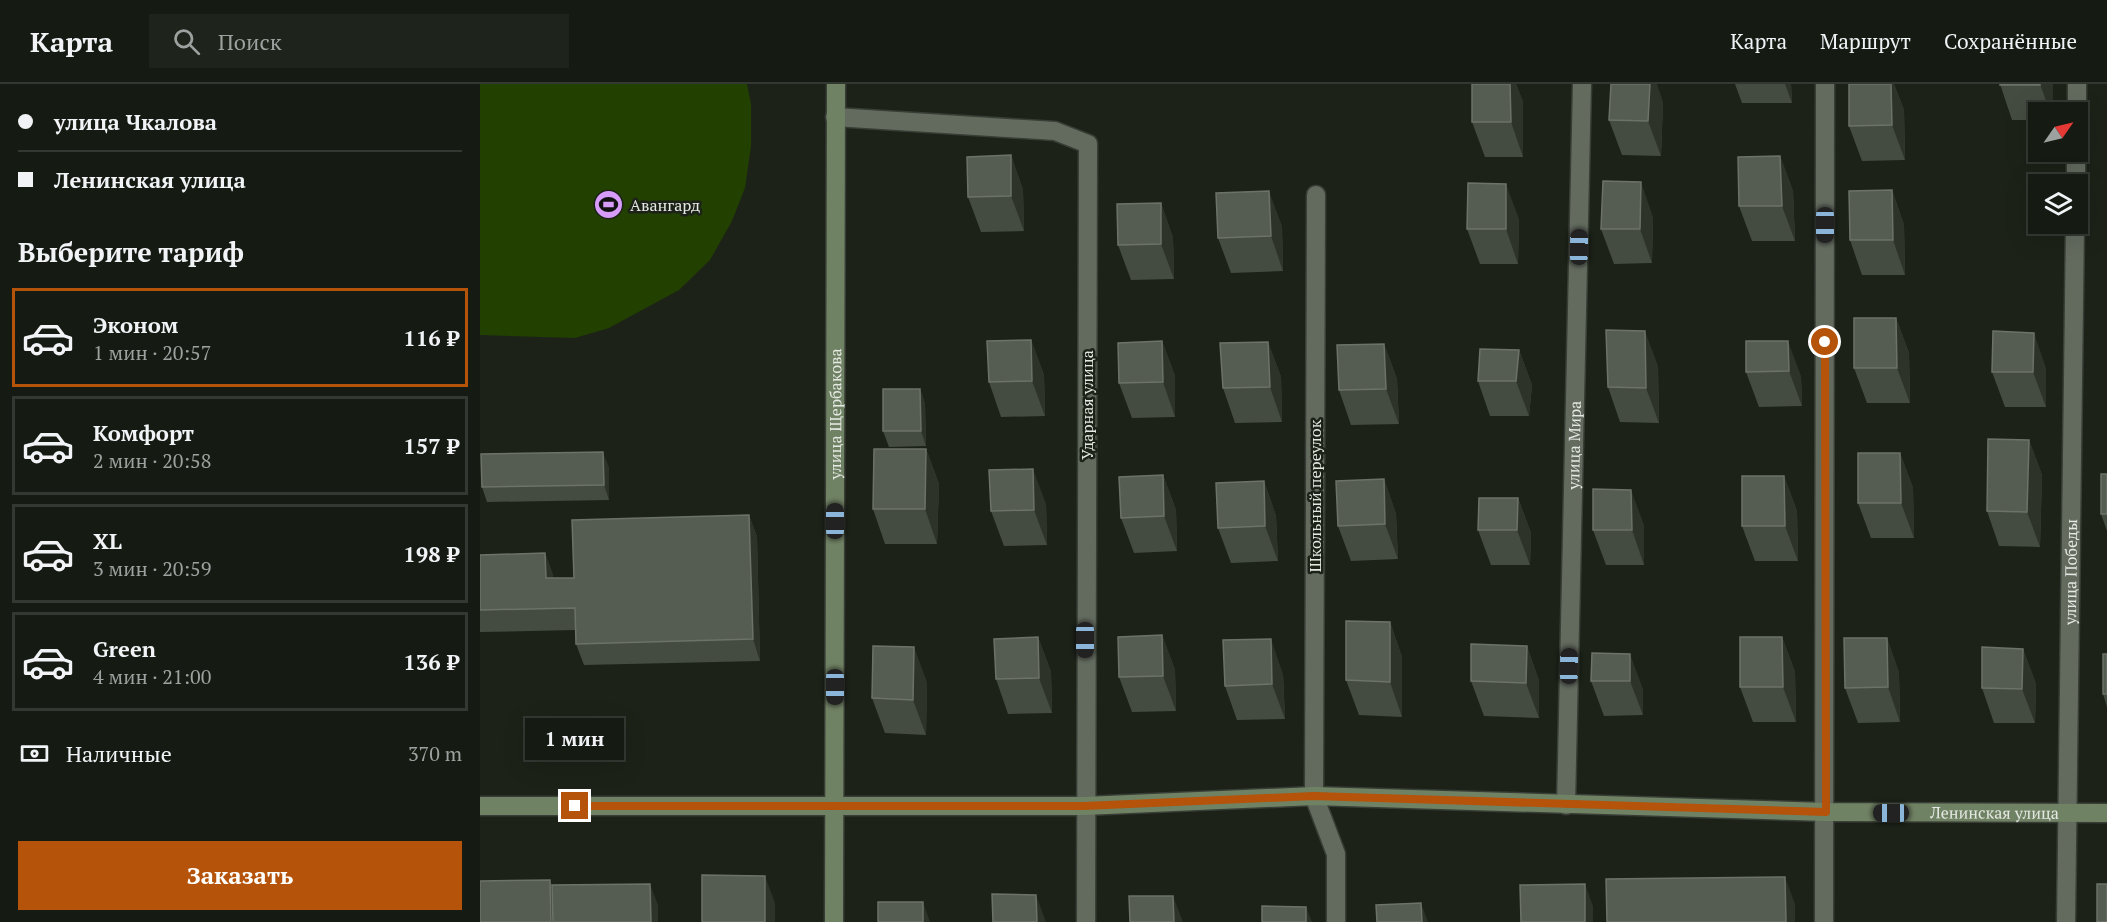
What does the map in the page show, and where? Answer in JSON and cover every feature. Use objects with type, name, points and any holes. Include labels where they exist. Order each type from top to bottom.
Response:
[{"type":"main road","name":"улица Щербакова","points":[[834,922],[836,84]]},
{"type":"main road","name":"Ленинская улица","points":[[480,806],[1084,806],[1314,796],[1826,812],[2107,813]]},
{"type":"street","name":"улица Мира","points":[[1566,805],[1582,84]]},
{"type":"street","points":[[1824,922],[1826,812],[1825,84]]},
{"type":"street","points":[[2077,84],[2077,102]]},
{"type":"street","name":"Ударная улица","points":[[835,117],[1055,131],[1088,144],[1084,806],[1086,922]]},
{"type":"street","name":"Школьный переулок","points":[[1314,796],[1316,195]]},
{"type":"street","name":"улица Победы","points":[[2066,922],[2075,234]]},
{"type":"street","points":[[1314,796],[1336,854],[1336,922]]},
{"type":"green space","name":"Авангард","points":[[480,84],[747,84],[751,104],[751,146],[745,188],[732,221],[710,260],[679,290],[609,328],[575,338],[480,335]]},
{"type":"building","points":[[1472,84],[1510,84],[1511,122],[1472,122]]},
{"type":"building","points":[[1611,84],[1650,84],[1648,121],[1609,120]]},
{"type":"building","points":[[1849,84],[1891,84],[1892,125],[1849,126]]},
{"type":"building","points":[[2040,84],[2040,85],[2000,85]]},
{"type":"building","points":[[1011,155],[1011,196],[968,197],[967,157]]},
{"type":"building","points":[[1780,156],[1782,206],[1739,206],[1738,157]]},
{"type":"building","points":[[1603,181],[1641,182],[1640,229],[1601,229]]},
{"type":"building","points":[[1468,183],[1506,184],[1506,229],[1467,229]]},
{"type":"building","points":[[1892,190],[1893,240],[1850,240],[1849,191]]},
{"type":"building","points":[[1269,191],[1271,236],[1218,238],[1216,193]]},
{"type":"building","points":[[1161,203],[1161,244],[1118,245],[1117,204]]},
{"type":"building","points":[[1854,318],[1896,318],[1897,368],[1854,368]]},
{"type":"building","points":[[1606,330],[1645,331],[1646,388],[1608,387]]},
{"type":"building","points":[[1993,331],[2034,333],[2033,372],[1992,372]]},
{"type":"building","points":[[1031,340],[1032,381],[989,382],[987,341]]},
{"type":"building","points":[[1162,341],[1163,382],[1119,383],[1118,343]]},
{"type":"building","points":[[1746,341],[1788,341],[1789,371],[1746,372]]},
{"type":"building","points":[[1268,342],[1270,387],[1223,388],[1220,343]]},
{"type":"building","points":[[1384,344],[1386,389],[1339,390],[1337,345]]},
{"type":"building","points":[[1480,349],[1519,350],[1516,381],[1478,381]]},
{"type":"building","points":[[883,389],[920,389],[921,431],[883,431]]},
{"type":"building","points":[[1988,439],[2029,440],[2027,512],[1987,511]]},
{"type":"building","points":[[874,449],[926,449],[925,509],[873,509]]},
{"type":"building","points":[[603,452],[604,485],[482,487],[481,454]]},
{"type":"building","points":[[1858,453],[1900,453],[1901,503],[1858,503]]},
{"type":"building","points":[[1033,469],[1034,510],[991,511],[989,470]]},
{"type":"building","points":[[2101,474],[2107,474],[2107,514],[2101,514]]},
{"type":"building","points":[[1163,475],[1164,516],[1121,518],[1119,477]]},
{"type":"building","points":[[1742,476],[1784,476],[1785,526],[1742,526]]},
{"type":"building","points":[[1384,479],[1385,524],[1338,526],[1336,481]]},
{"type":"building","points":[[1264,481],[1265,526],[1218,528],[1216,483]]},
{"type":"building","points":[[1593,489],[1631,490],[1632,530],[1593,530]]},
{"type":"building","points":[[1479,498],[1518,498],[1517,530],[1478,530]]},
{"type":"building","points":[[749,515],[753,639],[576,644],[575,608],[480,610],[480,555],[545,553],[546,578],[574,578],[572,520]]},
{"type":"building","points":[[1346,621],[1390,622],[1390,682],[1346,680]]},
{"type":"building","points":[[1162,635],[1163,676],[1119,677],[1118,637]]},
{"type":"building","points":[[1038,637],[1039,678],[996,679],[994,639]]},
{"type":"building","points":[[1740,637],[1782,637],[1783,687],[1740,687]]},
{"type":"building","points":[[1844,638],[1887,638],[1888,687],[1845,688]]},
{"type":"building","points":[[1271,639],[1272,684],[1225,686],[1223,640]]},
{"type":"building","points":[[1471,644],[1527,646],[1526,683],[1471,681]]},
{"type":"building","points":[[873,646],[914,647],[913,700],[872,698]]},
{"type":"building","points":[[1982,647],[2023,649],[2022,689],[1982,688]]},
{"type":"building","points":[[1592,653],[1630,654],[1630,681],[1591,681]]},
{"type":"building","points":[[2103,654],[2107,654],[2107,694],[2103,694]]},
{"type":"building","points":[[702,875],[765,876],[765,922],[702,922]]},
{"type":"building","points":[[1785,877],[1786,922],[1607,922],[1606,879]]},
{"type":"building","points":[[550,880],[551,922],[480,922],[480,881]]},
{"type":"building","points":[[650,884],[651,922],[553,922],[552,885]]},
{"type":"building","points":[[1585,884],[1585,922],[1521,922],[1520,885]]},
{"type":"building","points":[[2097,884],[2107,884],[2107,922],[2097,922]]},
{"type":"building","points":[[992,894],[1036,895],[1037,922],[993,922]]},
{"type":"building","points":[[1129,896],[1173,896],[1174,922],[1130,922]]},
{"type":"building","points":[[878,902],[923,902],[923,922],[878,922]]},
{"type":"building","points":[[1421,903],[1422,922],[1377,922],[1376,905]]},
{"type":"building","points":[[1262,906],[1306,907],[1306,922],[1262,922]]},
{"type":"place","name":"Авангард","points":[[609,205]]},
{"type":"route","points":[[575,806],[1084,806],[1314,796],[1826,812],[1825,342]]}]
